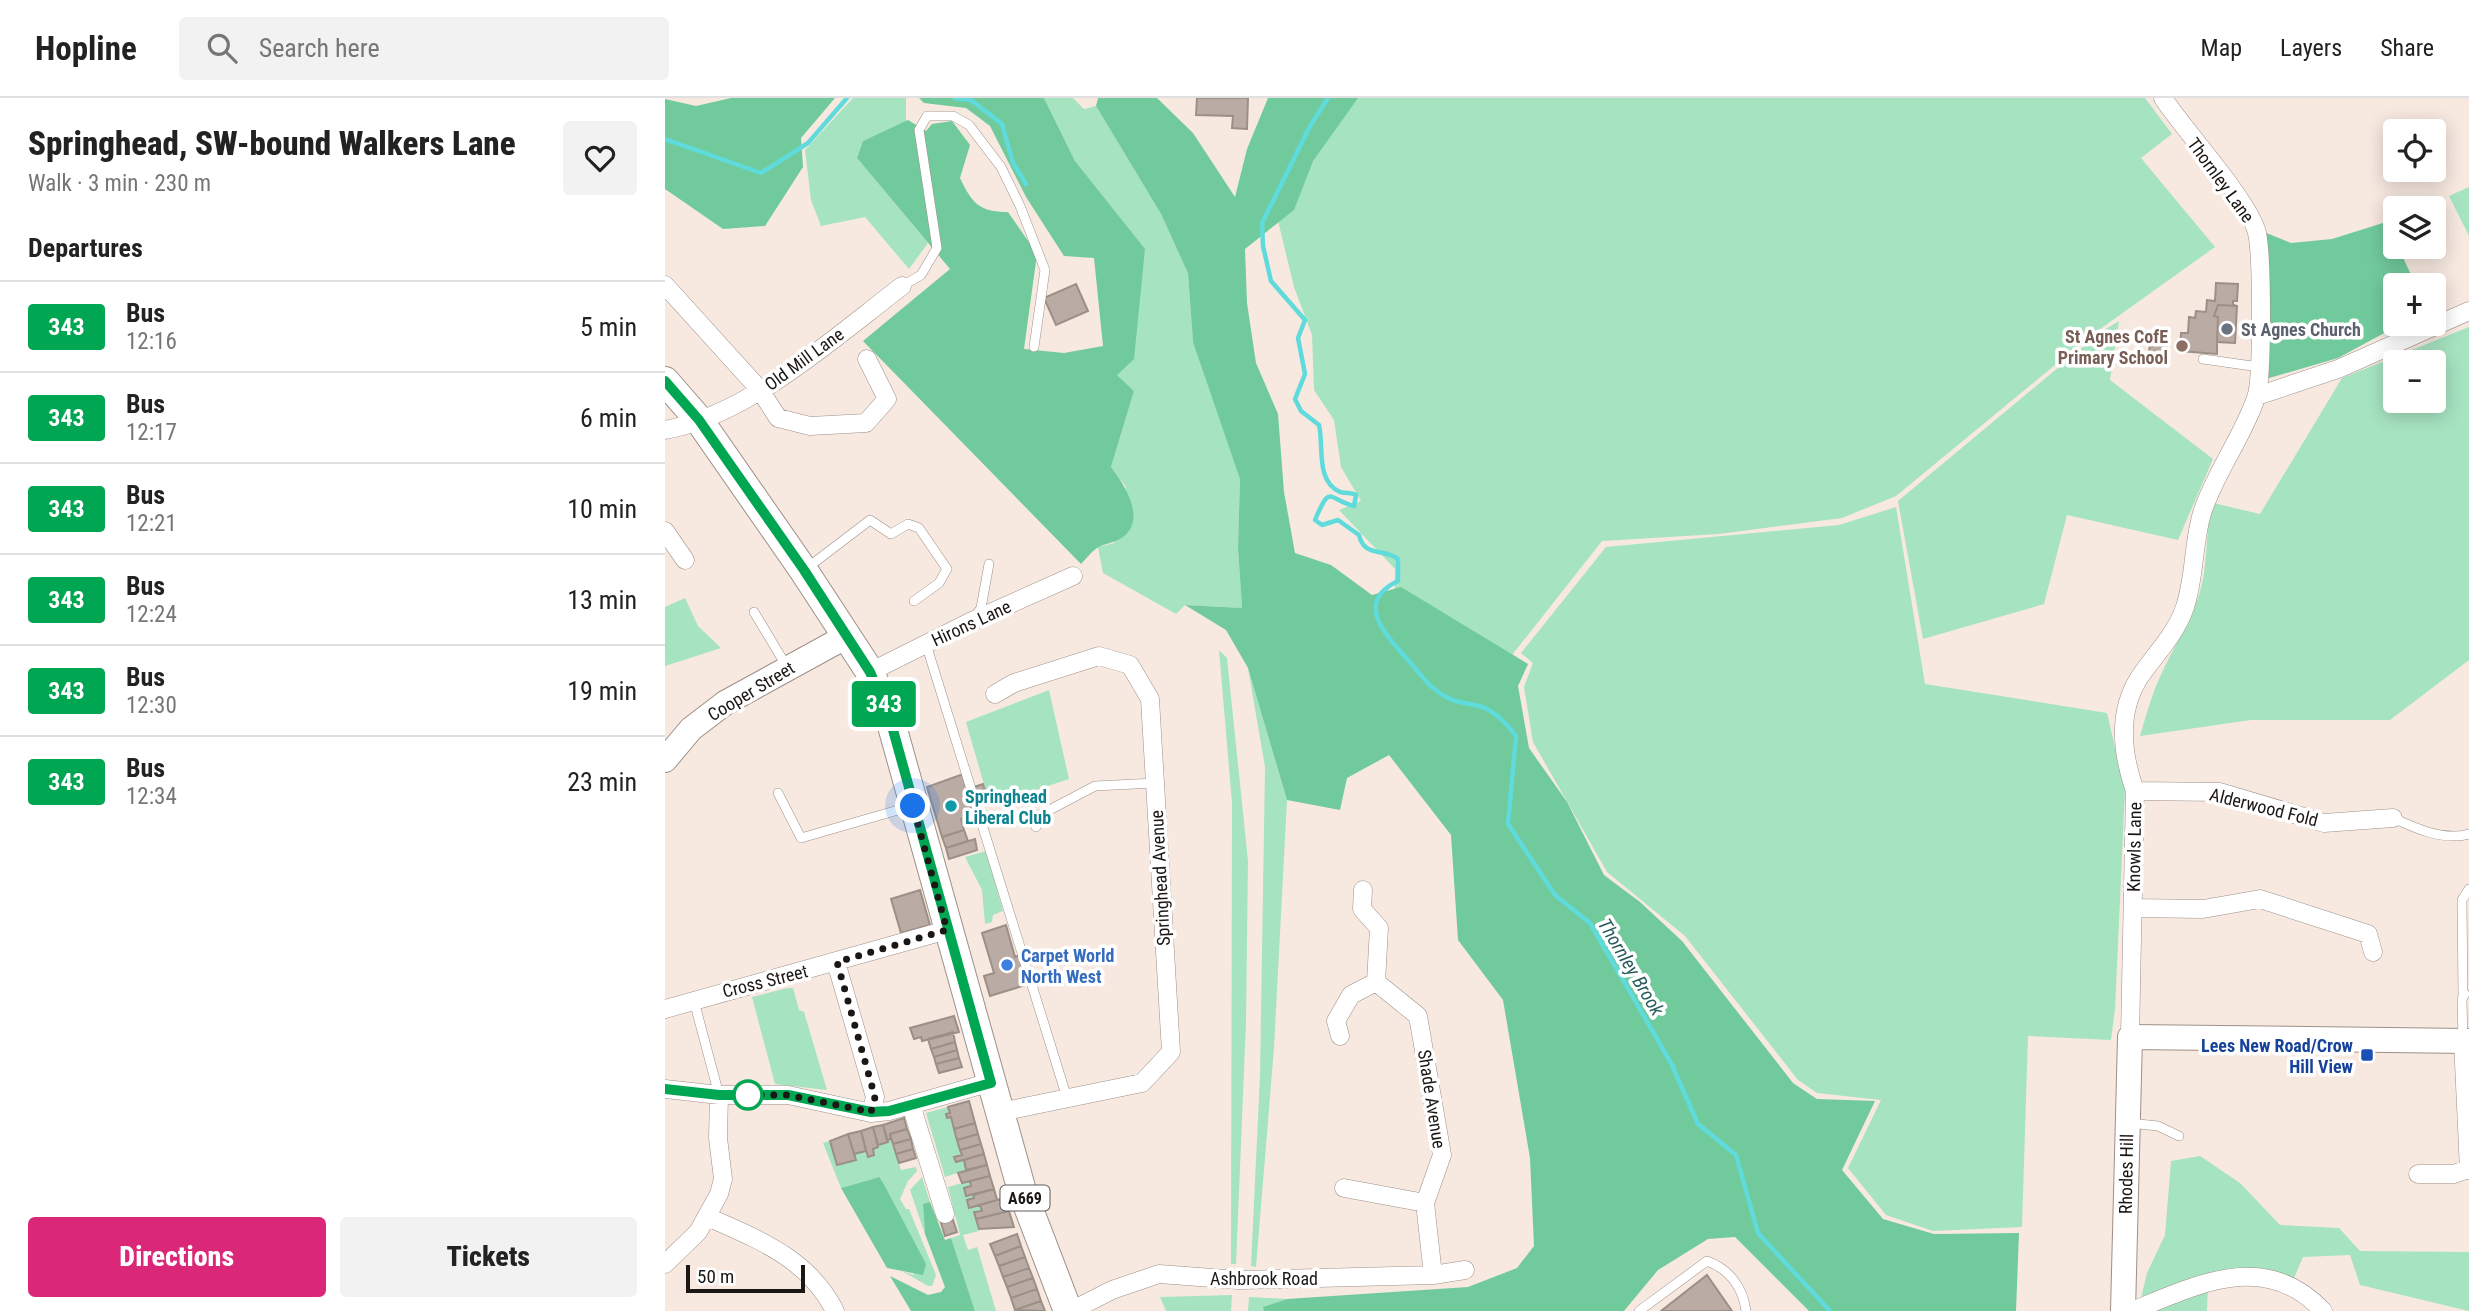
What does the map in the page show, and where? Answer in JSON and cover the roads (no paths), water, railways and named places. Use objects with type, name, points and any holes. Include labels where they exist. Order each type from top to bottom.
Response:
[{"type":"main road","name":"A669","points":[[665,381],[699,420],[804,570],[870,672],[890,719],[947,930],[1037,1235],[1069,1311]]},
{"type":"street","name":"Thornley Lane","points":[[2163,98],[2235,194],[2257,230],[2257,396]]},
{"type":"street","points":[[665,285],[760,390],[778,418],[810,426],[866,423],[887,399],[867,359]]},
{"type":"street","name":"Old Mill Lane","points":[[665,430],[690,426],[760,390],[902,286]]},
{"type":"street","points":[[2257,396],[2338,369],[2469,311]]},
{"type":"street","name":"Knowls Lane","points":[[2130,1037],[2136,791],[2127,769],[2123,741],[2125,711],[2138,680],[2161,652],[2184,609],[2207,499],[2257,396]]},
{"type":"street","points":[[665,531],[685,560]]},
{"type":"street","name":"Hirons Lane","points":[[870,672],[970,622],[1073,576]]},
{"type":"street","name":"Cooper Street","points":[[665,760],[691,729],[725,703],[847,636]]},
{"type":"street","name":"Springhead Avenue","points":[[995,694],[1014,683],[1098,656],[1130,665],[1150,699],[1171,1052],[1142,1083],[1000,1112]]},
{"type":"street","name":"Alderwood Fold","points":[[2136,791],[2220,792],[2323,822],[2393,817]]},
{"type":"street","points":[[1340,1036],[1336,1021],[1351,995],[1376,982],[1379,928],[1362,909],[1363,890]]},
{"type":"street","points":[[2133,908],[2203,909],[2260,899],[2277,902],[2368,934],[2374,952]]},
{"type":"street","name":"Cross Street","points":[[665,1009],[947,930]]},
{"type":"street","points":[[837,962],[875,1097],[871,1112]]},
{"type":"street","name":"Shade Avenue","points":[[1376,982],[1418,1016],[1442,1155],[1425,1203],[1433,1275]]},
{"type":"street","points":[[2130,1037],[2466,1041],[2469,1170],[2454,1174],[2418,1174]]},
{"type":"street","name":"Rhodes Hill","points":[[2123,1311],[2130,1037]]},
{"type":"street","points":[[665,1089],[719,1095],[788,1095],[871,1112],[911,1105],[991,1083]]},
{"type":"street","points":[[665,1264],[687,1245],[708,1217],[723,1179],[718,1138],[719,1095]]},
{"type":"street","points":[[911,1105],[945,1214]]},
{"type":"street","points":[[1344,1188],[1425,1203]]},
{"type":"street","points":[[708,1217],[781,1250],[811,1275],[835,1311]]},
{"type":"street","name":"Ashbrook Road","points":[[1069,1311],[1112,1290],[1159,1274],[1239,1280],[1433,1275],[1465,1270]]},
{"type":"street","points":[[2132,1311],[2209,1279],[2244,1275],[2295,1287],[2323,1311]]},
{"type":"lane","points":[[902,286],[921,275],[937,248],[919,130],[927,116],[953,116],[969,125],[1001,167],[1045,270],[1034,347]]},
{"type":"lane","points":[[2203,359],[2259,367]]},
{"type":"lane","points":[[804,570],[870,520],[891,534],[908,524],[919,528],[947,569],[939,583],[914,601]]},
{"type":"lane","points":[[970,622],[981,608],[989,564]]},
{"type":"lane","points":[[754,612],[787,668]]},
{"type":"lane","points":[[926,644],[1067,1098]]},
{"type":"lane","points":[[1036,827],[1038,816],[1088,789],[1154,783]]},
{"type":"lane","points":[[778,793],[801,838],[913,806]]},
{"type":"lane","points":[[2393,817],[2438,835],[2452,837],[2469,834]]},
{"type":"lane","points":[[2466,1041],[2462,900],[2469,889]]},
{"type":"lane","points":[[694,999],[719,1095]]},
{"type":"lane","points":[[2127,1123],[2158,1126],[2179,1136]]},
{"type":"lane","points":[[1639,1311],[1707,1261],[1724,1267],[1744,1297],[1746,1311]]},
{"type":"waterway","points":[[665,139],[761,173],[808,143],[847,98]]},
{"type":"waterway","points":[[955,98],[971,100],[1002,124],[1013,163],[1026,184]]},
{"type":"waterway","name":"Thornley Brook","points":[[1328,98],[1310,126],[1262,223],[1263,246],[1271,281],[1305,320],[1298,338],[1305,374],[1295,399],[1301,411],[1319,425],[1322,462],[1327,480],[1340,492],[1356,495],[1354,506],[1328,497],[1315,520],[1322,525],[1338,520],[1359,535],[1365,547],[1398,559],[1398,581],[1384,590],[1377,599],[1378,620],[1384,631],[1436,691],[1452,700],[1490,711],[1516,736],[1508,824],[1555,895],[1590,923],[1671,1063],[1698,1124],[1736,1155],[1758,1233],[1830,1311]]},
{"type":"place","name":"St Agnes Church","points":[[2227,329]]},
{"type":"place","name":"St Agnes CofE Primary School","points":[[2182,346]]},
{"type":"place","name":"Springhead Liberal Club","points":[[951,806]]},
{"type":"place","name":"Carpet World North West","points":[[1007,965]]},
{"type":"place","name":"Lees New Road/Crow Hill View","points":[[2367,1055]]}]
